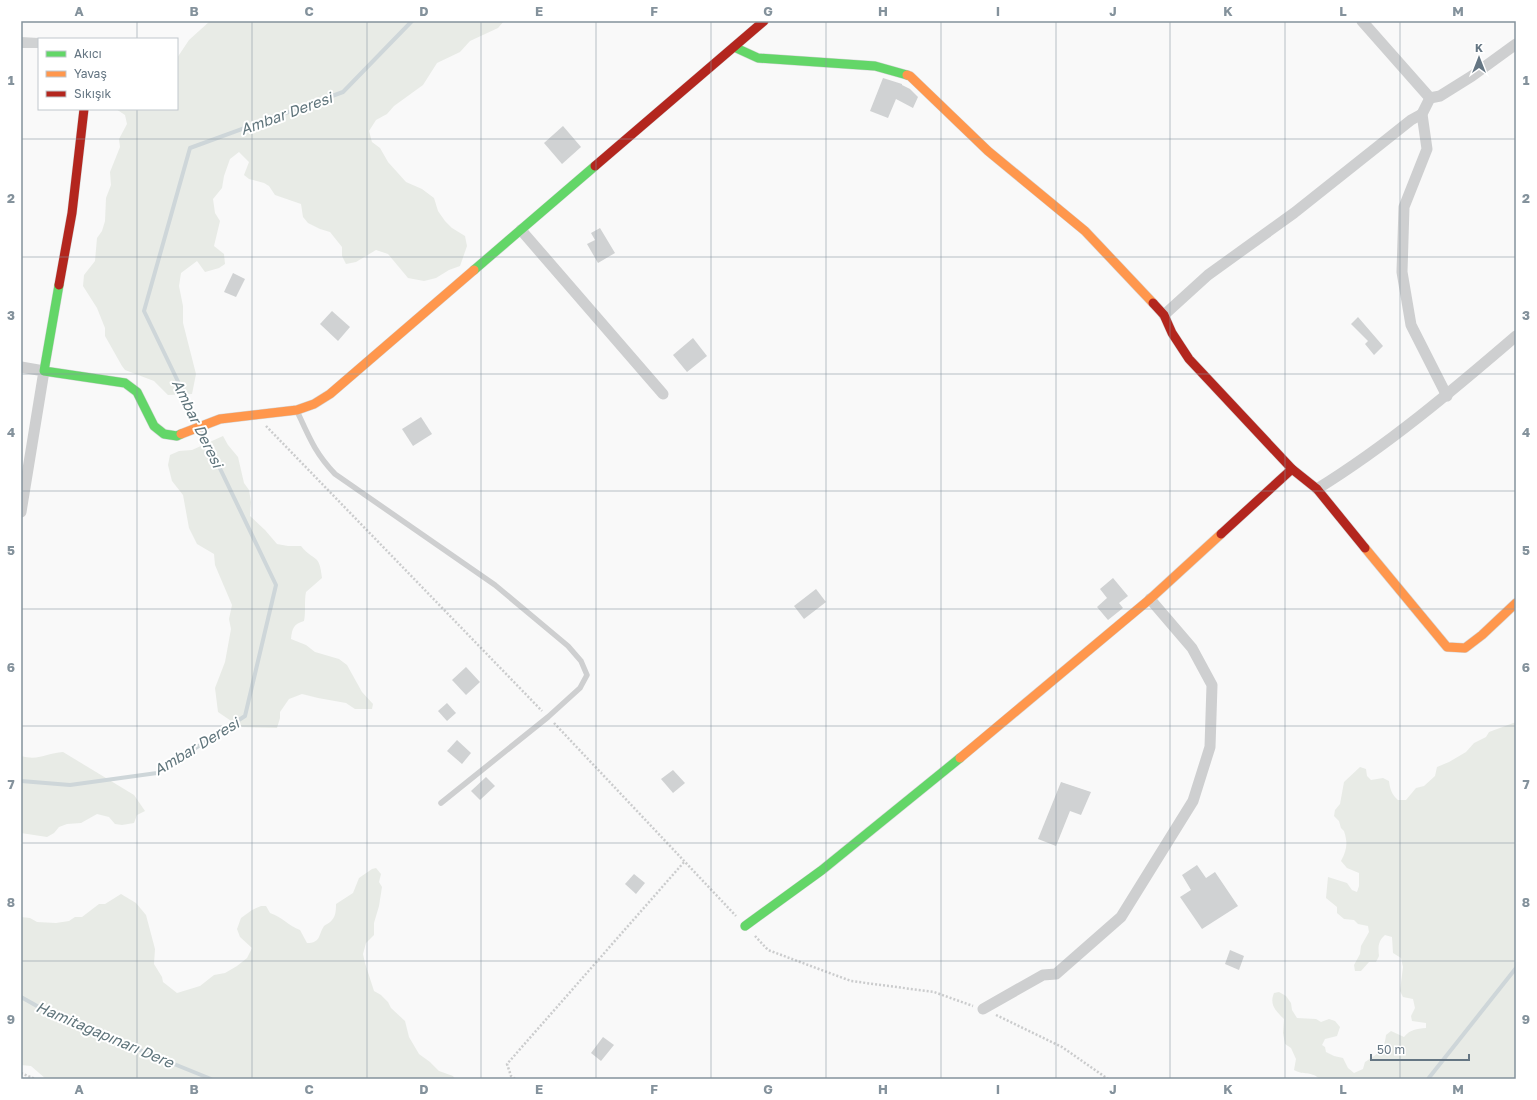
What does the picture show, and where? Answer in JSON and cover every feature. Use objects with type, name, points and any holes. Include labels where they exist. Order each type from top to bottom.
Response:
[{"type":"street","points":[[21,367],[125,383],[137,392],[154,426],[164,434],[177,436],[220,420],[254,414],[297,410],[314,404],[330,394],[764,21]]},
{"type":"street","points":[[1362,21],[1430,98]]},
{"type":"street","points":[[1430,98],[1440,96],[1472,76],[1516,44]]},
{"type":"street","points":[[734,47],[758,58],[875,66],[910,76],[988,151],[1085,231],[1164,315],[1172,333],[1189,359],[1292,468],[1317,490],[1447,647],[1465,648],[1482,635],[1516,603]]},
{"type":"street","points":[[1430,98],[1422,114],[1427,149],[1404,207],[1402,272],[1411,325],[1447,396]]},
{"type":"street","points":[[21,512],[72,213],[84,110]]},
{"type":"street","points":[[1164,315],[1208,275],[1294,213],[1411,120],[1422,114]]},
{"type":"street","points":[[521,230],[663,394]]},
{"type":"street","points":[[1317,490],[1354,466],[1447,396],[1516,336]]},
{"type":"street","points":[[745,926],[822,870],[918,793],[1150,599],[1292,468]]},
{"type":"street","points":[[984,1009],[1043,975],[1056,974],[1121,917],[1193,801],[1210,747],[1212,685],[1192,648],[1150,599]]},
{"type":"lane","points":[[297,410],[312,444],[321,459],[335,474],[495,585],[568,646],[581,661],[587,675],[580,688],[548,717],[441,803]]},
{"type":"path","points":[[254,414],[548,717],[768,950],[851,981],[934,992],[984,1009],[1062,1047],[1108,1079]]},
{"type":"path","points":[[515,1079],[511,1076],[507,1064],[685,861]]},
{"type":"path","points":[[21,1072],[35,1079]]},
{"type":"shaded area","points":[[210,21],[504,21],[498,28],[470,41],[460,52],[437,63],[423,85],[394,106],[387,114],[376,120],[369,131],[372,142],[380,148],[388,162],[406,182],[422,189],[434,198],[438,211],[445,221],[452,228],[465,236],[467,246],[460,266],[449,270],[436,278],[424,281],[408,278],[388,254],[376,250],[356,262],[346,264],[342,256],[342,247],[330,232],[308,223],[303,217],[301,204],[275,195],[269,186],[249,179],[244,175],[249,162],[239,152],[230,159],[224,176],[222,188],[213,199],[215,213],[220,221],[214,246],[224,254],[225,264],[219,268],[205,272],[197,261],[181,273],[179,286],[183,306],[183,323],[196,374],[192,394],[168,395],[154,381],[125,370],[105,336],[105,328],[97,308],[83,286],[84,275],[95,261],[97,238],[102,231],[105,221],[106,198],[111,185],[110,172],[120,147],[119,139],[127,124],[125,115],[118,110],[178,110],[178,56],[189,40]]},
{"type":"shaded area","points":[[223,436],[238,457],[244,483],[249,490],[251,502],[250,516],[277,544],[301,546],[318,561],[322,578],[306,592],[304,621],[294,627],[291,639],[306,645],[315,652],[339,659],[347,665],[362,692],[373,704],[372,709],[355,709],[346,703],[302,694],[289,699],[280,712],[277,728],[240,727],[218,712],[215,688],[225,662],[231,629],[229,619],[232,605],[215,565],[214,554],[197,544],[189,528],[183,495],[172,481],[168,465],[170,455],[179,451],[192,450]]},
{"type":"shaded area","points":[[1516,722],[1516,1079],[1320,1079],[1316,1076],[1294,1070],[1296,1059],[1291,1048],[1285,1044],[1283,1033],[1284,1019],[1274,1008],[1272,1001],[1274,993],[1279,992],[1286,996],[1291,1003],[1292,1010],[1297,1018],[1316,1019],[1321,1022],[1329,1019],[1335,1021],[1340,1027],[1337,1036],[1325,1039],[1322,1045],[1325,1047],[1326,1052],[1343,1058],[1348,1068],[1354,1073],[1363,1069],[1365,1062],[1380,1052],[1384,1045],[1386,1035],[1391,1031],[1404,1037],[1409,1032],[1426,1028],[1426,1023],[1412,1021],[1411,1016],[1415,1008],[1413,999],[1403,997],[1400,991],[1403,967],[1401,958],[1393,953],[1392,937],[1385,935],[1381,940],[1379,956],[1376,962],[1369,962],[1361,971],[1355,971],[1354,965],[1360,954],[1361,946],[1369,932],[1368,926],[1358,924],[1354,920],[1344,919],[1337,913],[1337,907],[1326,898],[1328,877],[1347,883],[1352,890],[1357,892],[1359,886],[1359,873],[1347,868],[1341,861],[1346,850],[1346,839],[1339,821],[1334,816],[1335,810],[1340,804],[1344,782],[1360,767],[1366,769],[1367,776],[1371,780],[1383,778],[1389,781],[1394,796],[1398,800],[1406,800],[1416,788],[1424,786],[1435,776],[1437,767],[1466,752],[1474,743],[1486,737],[1489,732]]},
{"type":"shaded area","points":[[63,752],[134,795],[145,811],[137,815],[134,823],[122,825],[115,824],[109,817],[97,814],[81,823],[67,824],[59,827],[54,833],[47,837],[21,833],[21,756],[33,758]]},
{"type":"shaded area","points":[[376,868],[381,874],[379,882],[382,887],[374,923],[374,935],[366,943],[363,954],[374,991],[381,995],[388,1002],[391,1008],[405,1021],[409,1037],[419,1054],[439,1071],[453,1076],[455,1079],[46,1079],[31,1066],[21,1065],[21,917],[30,918],[37,922],[56,923],[69,921],[75,917],[82,917],[99,904],[105,904],[121,894],[136,903],[146,915],[155,949],[154,964],[162,977],[163,982],[177,993],[200,986],[214,975],[225,973],[247,958],[252,948],[240,937],[237,929],[241,918],[252,910],[261,906],[266,906],[270,913],[300,930],[307,943],[315,942],[324,926],[333,918],[336,912],[336,904],[353,893],[359,878]]},
{"type":"building","points":[[21,37],[39,38],[38,48],[21,48]]},
{"type":"building","points":[[883,78],[902,84],[918,97],[913,108],[896,99],[888,118],[870,111]]},
{"type":"building","points":[[563,126],[581,147],[562,164],[544,143]]},
{"type":"building","points":[[600,228],[615,253],[598,263],[587,244],[595,240],[591,233]]},
{"type":"building","points":[[233,273],[245,279],[236,297],[224,292]]},
{"type":"building","points":[[332,311],[350,327],[338,341],[320,324]]},
{"type":"building","points":[[1358,317],[1383,346],[1374,355],[1365,344],[1368,341],[1351,324]]},
{"type":"building","points":[[693,338],[707,356],[687,372],[673,355]]},
{"type":"building","points":[[421,417],[432,434],[413,446],[402,429]]},
{"type":"building","points":[[1113,578],[1128,596],[1119,603],[1123,608],[1108,620],[1097,607],[1107,598],[1100,589]]},
{"type":"building","points":[[816,589],[826,602],[804,619],[794,606]]},
{"type":"building","points":[[466,667],[480,682],[466,695],[452,680]]},
{"type":"building","points":[[447,703],[456,713],[447,721],[438,711]]},
{"type":"building","points":[[457,740],[471,753],[462,764],[447,751]]},
{"type":"building","points":[[673,770],[685,783],[673,793],[661,779]]},
{"type":"building","points":[[486,777],[495,786],[480,800],[471,791]]},
{"type":"building","points":[[1061,782],[1091,792],[1081,815],[1070,811],[1056,846],[1038,839]]},
{"type":"building","points":[[1197,865],[1206,878],[1215,872],[1238,906],[1202,929],[1180,897],[1191,890],[1182,875]]},
{"type":"building","points":[[634,874],[645,883],[636,894],[625,884]]},
{"type":"building","points":[[1230,950],[1244,956],[1239,970],[1225,964]]},
{"type":"building","points":[[603,1037],[614,1045],[601,1061],[591,1053]]},
{"type":"waterway","name":"Ambar Deresi","points":[[199,425],[144,311],[190,148],[343,92],[412,21]]},
{"type":"waterway","name":"Ambar Deresi","points":[[21,781],[70,785],[157,773],[245,716],[276,585],[202,431]]},
{"type":"waterway","points":[[1428,1079],[1516,968]]},
{"type":"waterway","name":"Hamitağapınarı Dere","points":[[21,997],[53,1015],[211,1079]]},
{"type":"traffic: fast","points":[[734,47],[758,58],[875,66],[907,75]]},
{"type":"traffic: fast","points":[[474,270],[595,166]]},
{"type":"traffic: fast","points":[[59,285],[44,371],[125,383],[137,392],[154,426],[164,434],[177,436],[181,434]]},
{"type":"traffic: fast","points":[[745,926],[822,870],[960,758]]},
{"type":"traffic: slow","points":[[907,75],[910,76],[988,151],[1085,231],[1153,303]]},
{"type":"traffic: slow","points":[[181,434],[220,419],[297,410],[314,404],[330,394],[474,270]]},
{"type":"traffic: slow","points":[[960,758],[1150,599],[1221,534]]},
{"type":"traffic: slow","points":[[1365,548],[1447,647],[1465,648],[1482,635],[1516,603]]},
{"type":"traffic: jam","points":[[595,166],[764,21]]},
{"type":"traffic: jam","points":[[59,285],[72,213],[84,110]]},
{"type":"traffic: jam","points":[[1153,303],[1164,315],[1172,333],[1189,359],[1292,469],[1317,489],[1365,548]]},
{"type":"traffic: jam","points":[[1221,534],[1292,469]]}]
